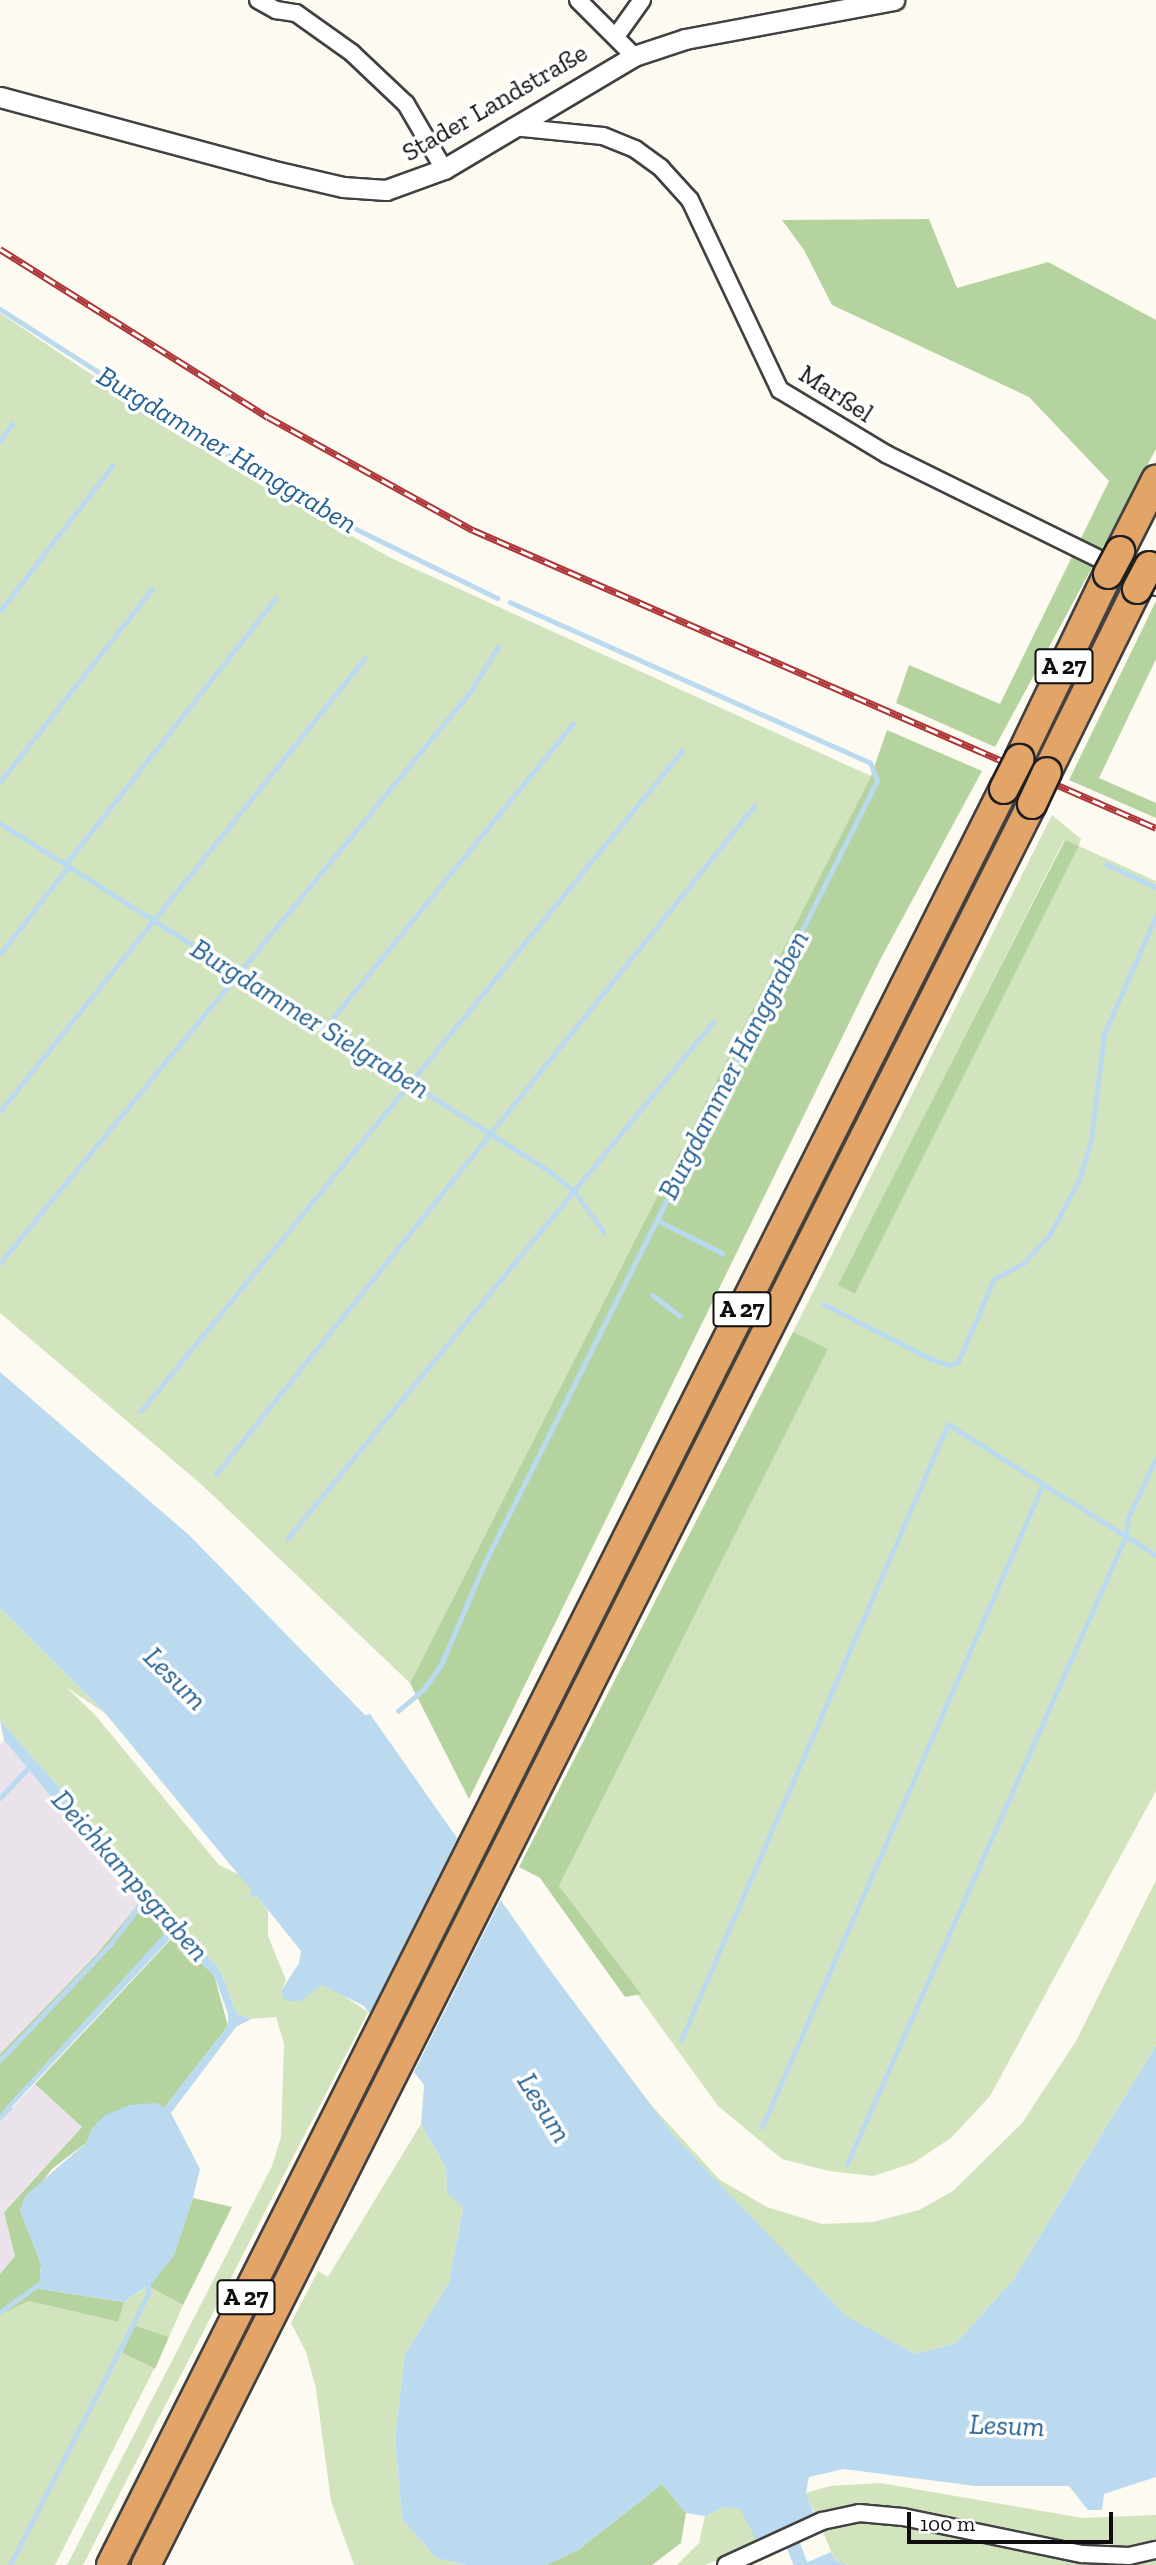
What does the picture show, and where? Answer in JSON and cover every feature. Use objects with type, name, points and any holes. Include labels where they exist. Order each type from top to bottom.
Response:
[{"type":"highway","name":"A 27","points":[[111,2565],[1004,789],[1156,480]]},
{"type":"highway","name":"A 27","points":[[146,2565],[1149,573]]},
{"type":"street","points":[[258,0],[276,10],[296,6],[352,54],[406,104],[444,169]]},
{"type":"street","points":[[578,0],[617,35],[634,56]]},
{"type":"street","points":[[617,35],[642,0]]},
{"type":"street","name":"Stader Landstraße","points":[[0,97],[343,187],[386,190],[444,169],[634,56],[685,39],[894,0]]},
{"type":"street","name":"Marßel","points":[[513,127],[603,136],[635,149],[661,168],[690,200],[780,390],[886,454],[1149,573]]},
{"type":"street","points":[[726,2565],[822,2521],[859,2513],[1082,2554],[1129,2556],[1156,2550]]},
{"type":"shaded area","points":[[4,1740],[141,1901],[96,1955],[0,2054],[0,1744]]},
{"type":"shaded area","points":[[35,2084],[82,2127],[4,2211],[15,2256],[0,2274],[0,2120]]},
{"type":"green space","points":[[929,219],[957,288],[1048,262],[1156,320],[1156,449],[995,747],[896,703],[909,665],[1000,704],[1109,481],[1029,397],[832,305],[804,250],[782,220]]},
{"type":"green space","points":[[0,313],[228,466],[391,558],[871,776],[410,1683],[202,1485],[0,1313]]},
{"type":"green space","points":[[1156,601],[1156,659],[1099,778],[1156,803],[1156,818],[1069,780]]},
{"type":"green space","points":[[887,730],[982,771],[880,960],[469,1799],[410,1683],[871,776]]},
{"type":"green space","points":[[1052,815],[1081,839],[1079,846],[1156,881],[1156,1791],[990,2096],[951,2138],[913,2163],[873,2176],[829,2171],[782,2159],[718,2106],[559,1886],[827,1350],[793,1332]],"holes":[[[1064,840],[1079,846],[855,1294],[839,1285]]]},
{"type":"green space","points":[[1065,840],[1079,846],[855,1294],[838,1285]]},
{"type":"green space","points":[[793,1332],[828,1349],[559,1886],[641,1994],[625,1997],[540,1878],[519,1867]]},
{"type":"green space","points":[[0,1608],[105,1713],[66,1687],[96,1716],[219,1865],[240,1875],[252,1891],[247,1896],[257,1896],[268,1910],[268,1936],[286,1980],[281,1991],[300,2001],[322,1985],[329,1986],[368,2012],[83,2565],[67,2565],[272,2166],[281,2137],[284,2044],[276,2017],[251,2019],[237,2014],[220,1970],[0,1720]]},
{"type":"green space","points":[[1156,1880],[1156,2045],[1013,2280],[956,2343],[915,2354],[844,2315],[675,2137],[642,2095],[720,2180],[767,2207],[822,2224],[873,2222],[919,2210],[953,2191],[1022,2123],[1076,2041]]},
{"type":"green space","points":[[141,1901],[165,1928],[163,1936],[5,2109],[7,2112],[0,2120],[0,2054],[96,1955]]},
{"type":"green space","points":[[173,1937],[214,1975],[228,2026],[164,2108],[93,2127],[87,2142],[52,2169],[20,2210],[41,2264],[39,2289],[124,2302],[118,2322],[29,2301],[0,2315],[0,2274],[15,2256],[4,2212],[82,2127],[35,2084]]},
{"type":"green space","points":[[421,2124],[446,2168],[447,2193],[463,2207],[449,2282],[405,2354],[395,2438],[402,2519],[436,2558],[466,2565],[354,2565],[331,2501],[316,2389],[306,2352],[291,2323],[318,2271],[328,2277]]},
{"type":"green space","points":[[193,2198],[232,2207],[183,2305],[148,2286],[174,2255]]},
{"type":"green space","points":[[148,2286],[183,2305],[169,2337],[135,2327],[122,2353],[154,2369],[55,2565],[0,2565],[0,2315],[29,2301],[117,2322],[124,2302]]},
{"type":"green space","points":[[135,2326],[169,2337],[155,2369],[122,2353]]},
{"type":"green space","points":[[880,2483],[1083,2518],[1156,2515],[1156,2565],[848,2565],[835,2560],[806,2493],[830,2486]]},
{"type":"green space","points":[[662,2484],[686,2513],[681,2543],[652,2565],[546,2565],[578,2550]]},
{"type":"green space","points":[[724,2507],[740,2509],[748,2518],[758,2544],[705,2565],[677,2565],[699,2543],[705,2516]]},
{"type":"water","name":"Lesum","points":[[0,1372],[189,1535],[365,1715],[370,1714],[547,1966],[675,2137],[845,2315],[915,2354],[956,2343],[1013,2280],[1156,2045],[1156,2477],[1104,2494],[1102,2510],[1088,2510],[1069,2486],[975,2486],[844,2469],[809,2477],[806,2493],[815,2516],[758,2544],[740,2509],[724,2507],[705,2516],[686,2513],[662,2484],[578,2550],[546,2565],[466,2565],[436,2558],[402,2519],[395,2438],[405,2354],[449,2282],[463,2208],[447,2193],[446,2168],[421,2124],[424,2085],[364,2006],[322,1985],[301,2001],[285,2001],[281,1991],[299,1963],[301,1951],[257,1896],[247,1897],[252,1891],[105,1713],[0,1608]]},
{"type":"water","name":"Deichkampsgraben","points":[[0,1720],[220,1970],[237,2014],[251,2019],[236,2027],[171,2113],[200,2169],[193,2198],[174,2255],[153,2282],[124,2302],[39,2289],[41,2264],[20,2211],[25,2196],[87,2142],[93,2127],[105,2115],[130,2105],[156,2103],[164,2108],[228,2026],[228,2014],[214,1975],[172,1937],[7,2112],[4,2109],[165,1933],[4,1740]]},
{"type":"water","points":[[831,2552],[835,2560],[848,2565],[801,2565]]},
{"type":"pier","points":[[459,1835],[503,1895],[413,2074],[369,2015]]},
{"type":"waterway","name":"Burgdammer Hanggraben","points":[[0,309],[307,505],[498,598]]},
{"type":"waterway","points":[[0,441],[12,424]]},
{"type":"waterway","points":[[0,611],[112,466]]},
{"type":"waterway","points":[[0,782],[152,589]]},
{"type":"waterway","points":[[65,865],[276,598]]},
{"type":"waterway","name":"Burgdammer Hanggraben","points":[[398,1711],[423,1690],[440,1667],[485,1562],[877,781],[870,763],[510,603]]},
{"type":"waterway","points":[[0,1263],[470,692],[498,647]]},
{"type":"waterway","points":[[0,1111],[365,658]]},
{"type":"waterway","points":[[323,1030],[573,724]]},
{"type":"waterway","name":"Burgdammer Sielgraben","points":[[141,1411],[682,751]]},
{"type":"waterway","points":[[216,1474],[754,806]]},
{"type":"waterway","name":"Burgdammer Sielgraben","points":[[0,823],[551,1172],[575,1192],[604,1232]]},
{"type":"waterway","points":[[1106,864],[1156,887]]},
{"type":"waterway","points":[[0,954],[68,867]]},
{"type":"waterway","points":[[824,1304],[931,1359],[950,1365],[958,1362],[994,1279],[1024,1263],[1050,1234],[1079,1180],[1091,1140],[1104,1034],[1156,916]]},
{"type":"waterway","points":[[287,1539],[713,1022]]},
{"type":"waterway","points":[[657,1220],[722,1253]]},
{"type":"waterway","name":"Burgdammer Sielgraben","points":[[653,1295],[680,1316]]},
{"type":"waterway","points":[[681,2040],[948,1424],[1156,1555]]},
{"type":"waterway","points":[[847,2164],[1126,1536],[1128,1518],[1156,1458]]},
{"type":"waterway","points":[[762,2127],[1043,1484]]},
{"type":"waterway","points":[[0,1798],[30,1766]]},
{"type":"waterway","name":"Deichkampsgraben","points":[[0,2060],[109,1946],[144,1900]]},
{"type":"waterway","points":[[0,2117],[9,2108]]},
{"type":"waterway","points":[[0,2312],[42,2282]]},
{"type":"waterway","points":[[10,2565],[148,2294],[148,2284]]},
{"type":"waterway","points":[[786,2527],[801,2565]]},
{"type":"railway","points":[[0,249],[268,417],[473,530],[1156,828]]}]
